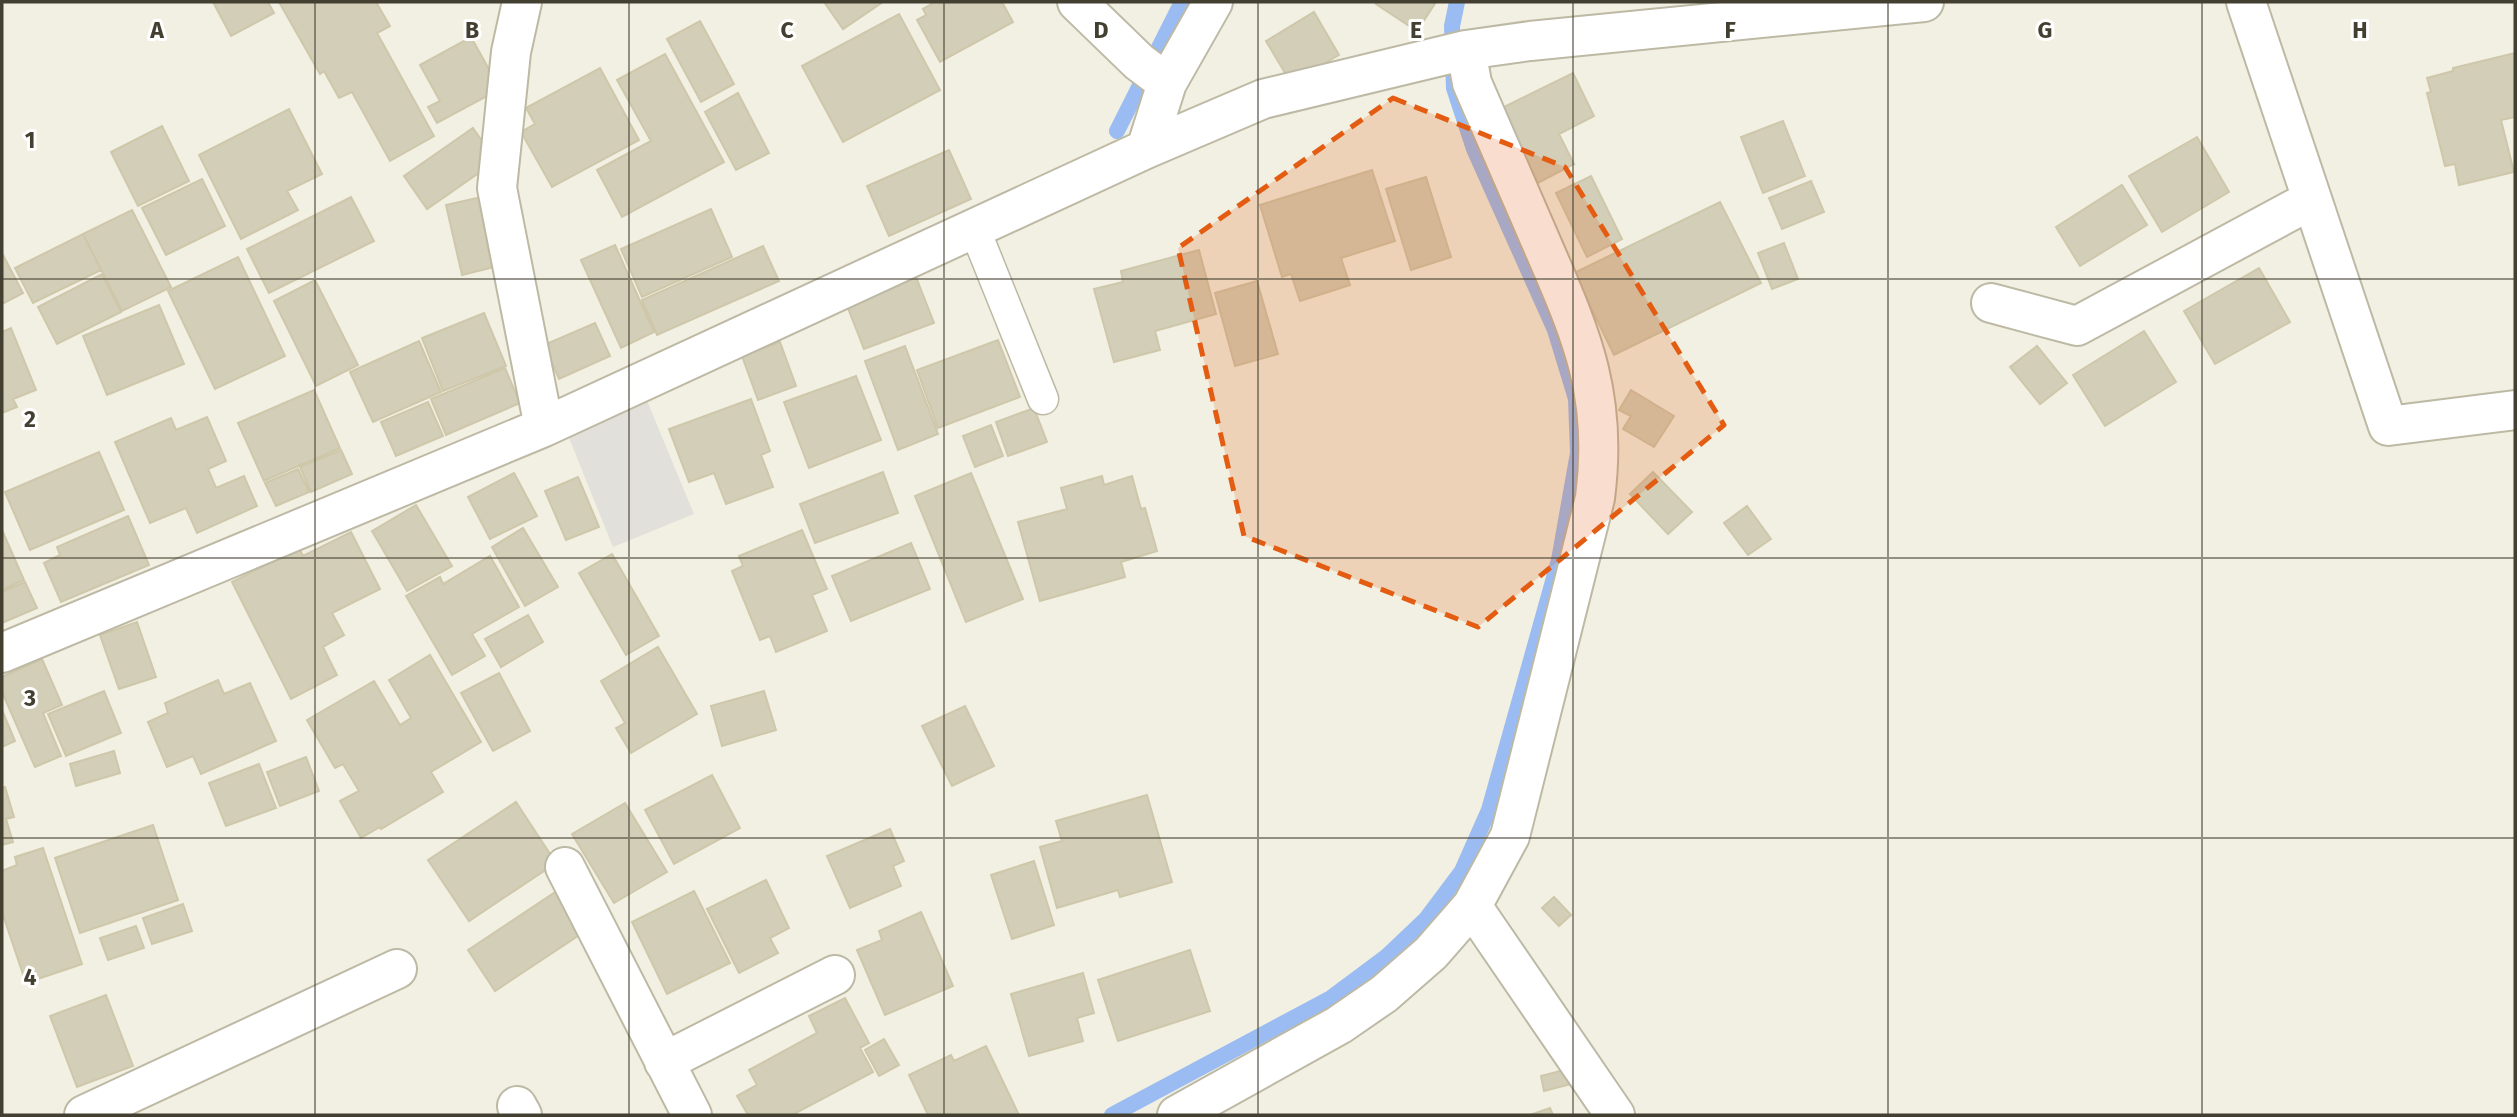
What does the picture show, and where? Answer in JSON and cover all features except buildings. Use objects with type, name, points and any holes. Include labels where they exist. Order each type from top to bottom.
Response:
[{"type":"street","points":[[522,2],[511,52],[497,188],[544,427]]},
{"type":"street","points":[[1077,2],[1155,74]]},
{"type":"street","points":[[1146,149],[1155,74],[1213,2]]},
{"type":"street","points":[[2,653],[544,427],[1146,149],[1263,99],[1455,52],[1530,41],[1924,2]]},
{"type":"street","points":[[2246,2],[2388,426],[2515,410]]},
{"type":"street","points":[[1177,1115],[1339,1025],[1384,994],[1431,953],[1472,906],[1510,836],[1595,498],[1599,468],[1597,408],[1585,348],[1472,83],[1455,52]]},
{"type":"street","points":[[1991,303],[2077,326],[2311,200]]},
{"type":"street","points":[[565,867],[692,1115]]},
{"type":"street","points":[[1472,906],[1615,1115]]},
{"type":"street","points":[[84,1115],[397,969]]},
{"type":"street","points":[[664,1062],[835,975]]},
{"type":"lane","points":[[975,230],[1043,399]]},
{"type":"highlighted area","points":[[1393,98],[1565,167],[1724,425],[1478,627],[1244,536],[1178,248]]},
{"type":"shaded area","points":[[645,396],[694,514],[613,547],[565,428]]},
{"type":"waterway","points":[[1117,131],[1182,2]]},
{"type":"waterway","points":[[1112,1115],[1331,998],[1386,957],[1426,919],[1462,871],[1489,810],[1559,560],[1578,453],[1576,399],[1555,330],[1474,149],[1454,88],[1452,26],[1457,2]]}]
